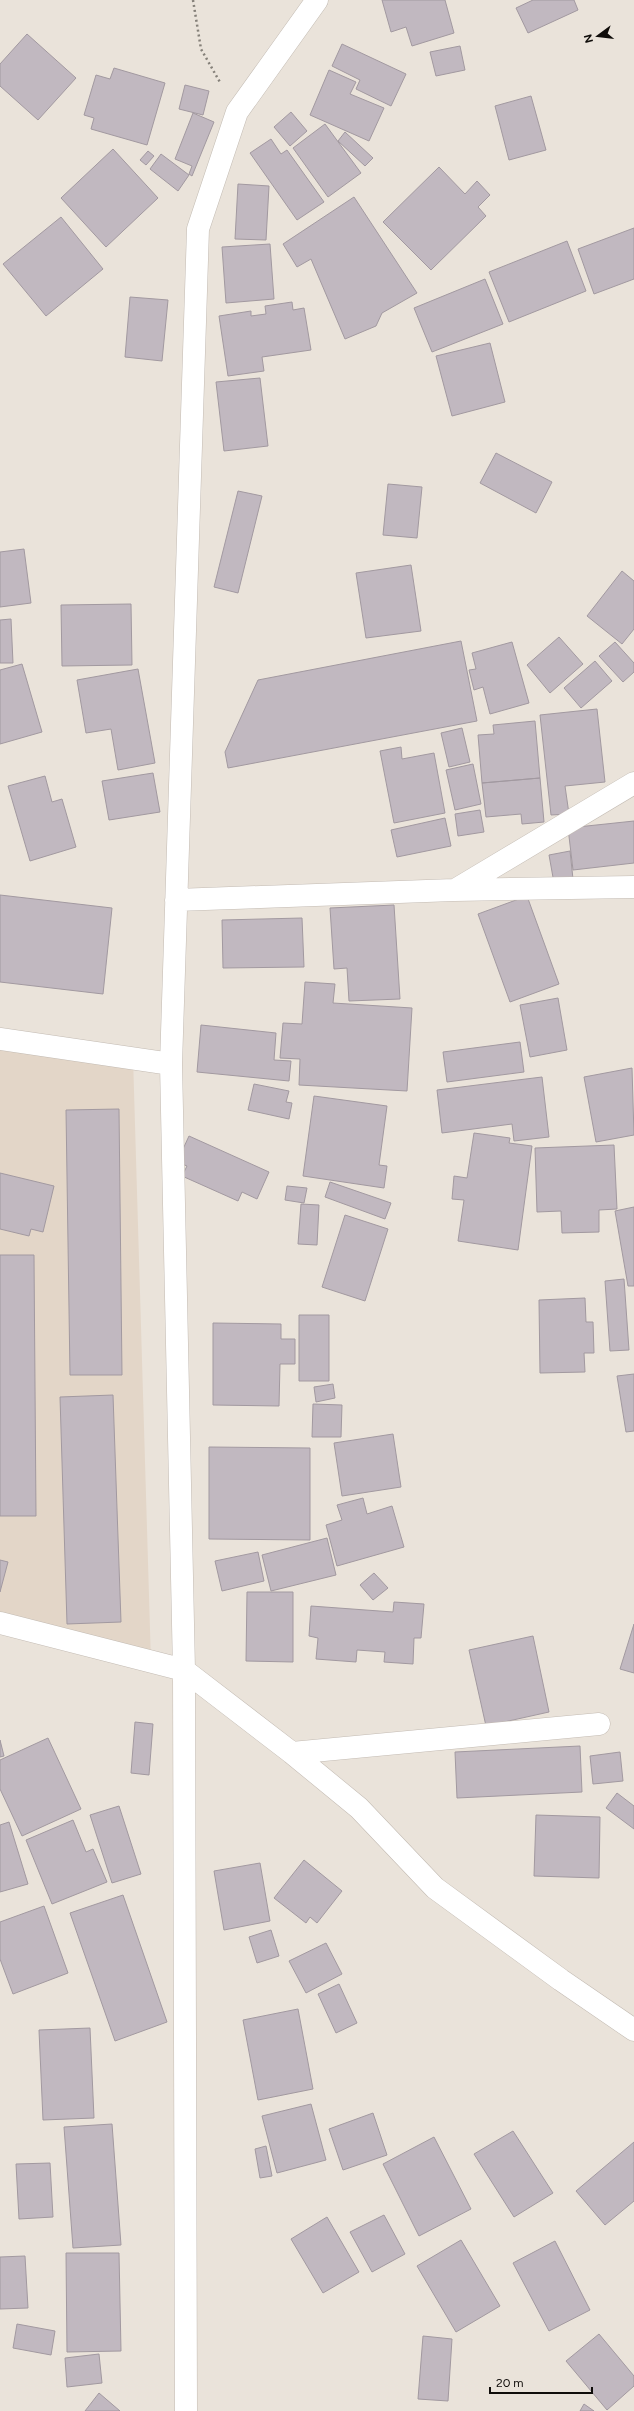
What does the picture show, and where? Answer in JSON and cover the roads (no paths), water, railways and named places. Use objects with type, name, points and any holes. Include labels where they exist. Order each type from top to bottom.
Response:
[{"type":"street","points":[[186,2411],[184,1670],[171,1064],[198,228],[237,112],[318,0]]},
{"type":"street","points":[[454,890],[634,783]]},
{"type":"street","points":[[176,900],[454,890],[634,887]]},
{"type":"street","points":[[0,1039],[171,1064]]},
{"type":"street","points":[[0,1623],[184,1670],[292,1753],[359,1808],[435,1888],[634,2030]]},
{"type":"street","points":[[292,1753],[599,1724]]}]
